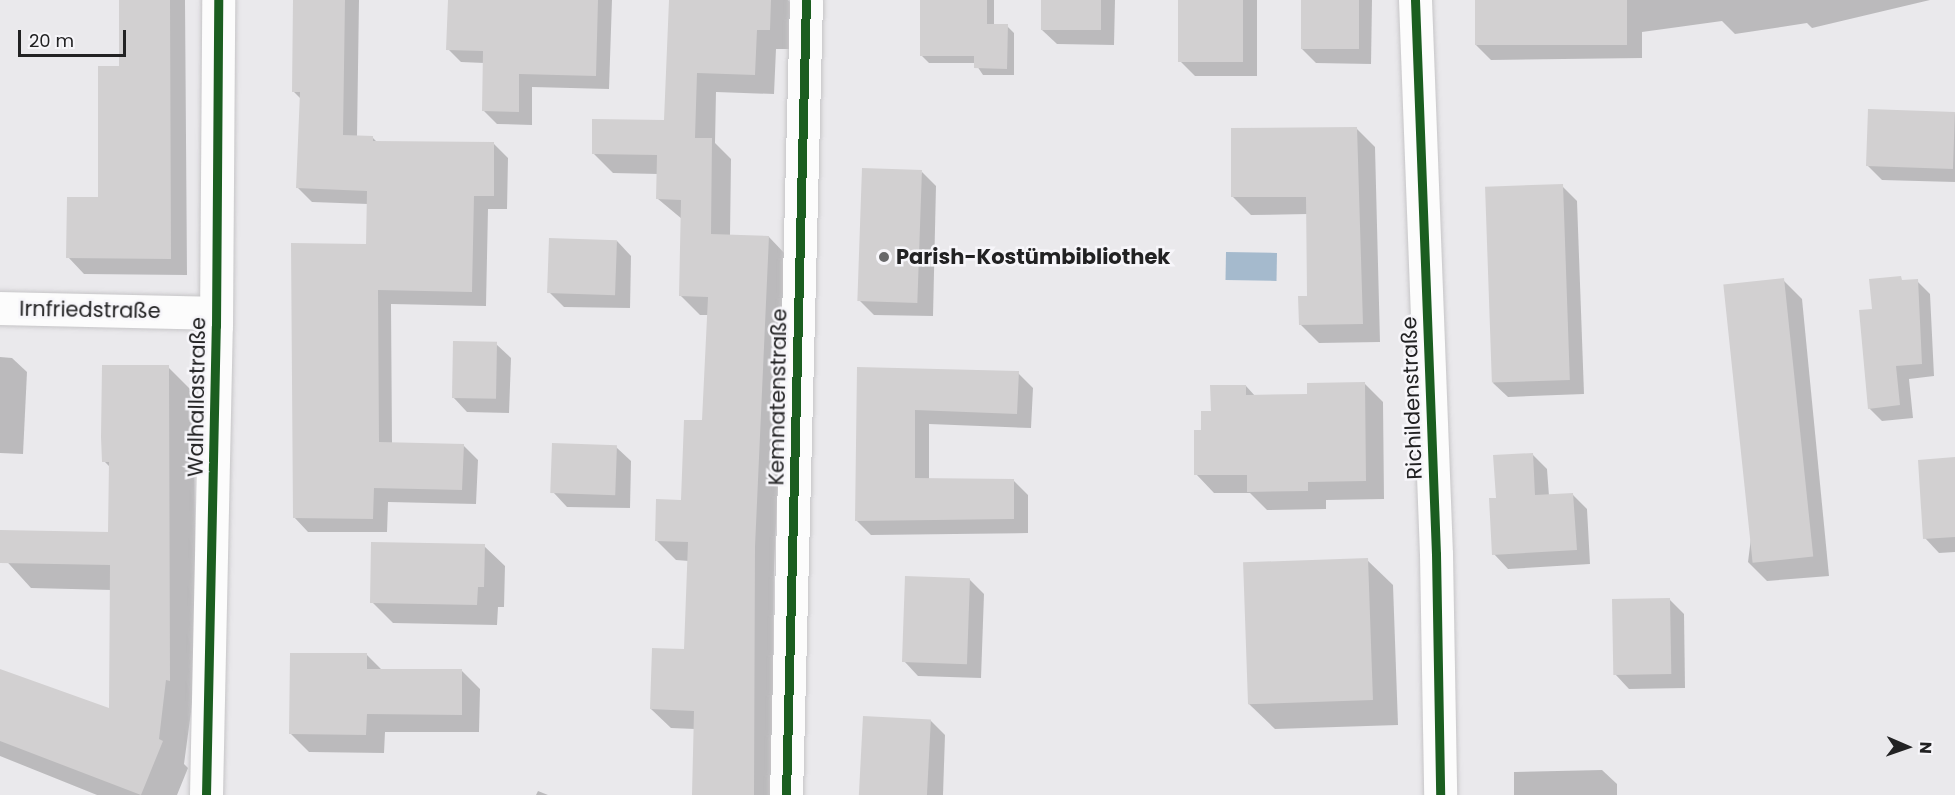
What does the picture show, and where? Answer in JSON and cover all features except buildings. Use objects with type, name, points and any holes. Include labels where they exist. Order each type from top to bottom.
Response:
[{"type":"street","name":"Walhallastraße","points":[[207,795],[216,314],[218,0]]},
{"type":"street","name":"Kemnatenstraße","points":[[786,795],[806,0]]},
{"type":"street","name":"Richildenstraße","points":[[1415,0],[1435,543],[1440,795]]},
{"type":"street","name":"Irnfriedstraße","points":[[0,308],[216,314]]},
{"type":"water","points":[[1226,252],[1277,253],[1277,281],[1226,280]]},
{"type":"cycle path","points":[[206,795],[216,326],[218,0]]},
{"type":"cycle path","points":[[786,795],[806,0]]},
{"type":"cycle path","points":[[1415,0],[1436,554],[1440,795]]},
{"type":"place","name":"Parish-Kostümbibliothek","points":[[884,257]]}]
